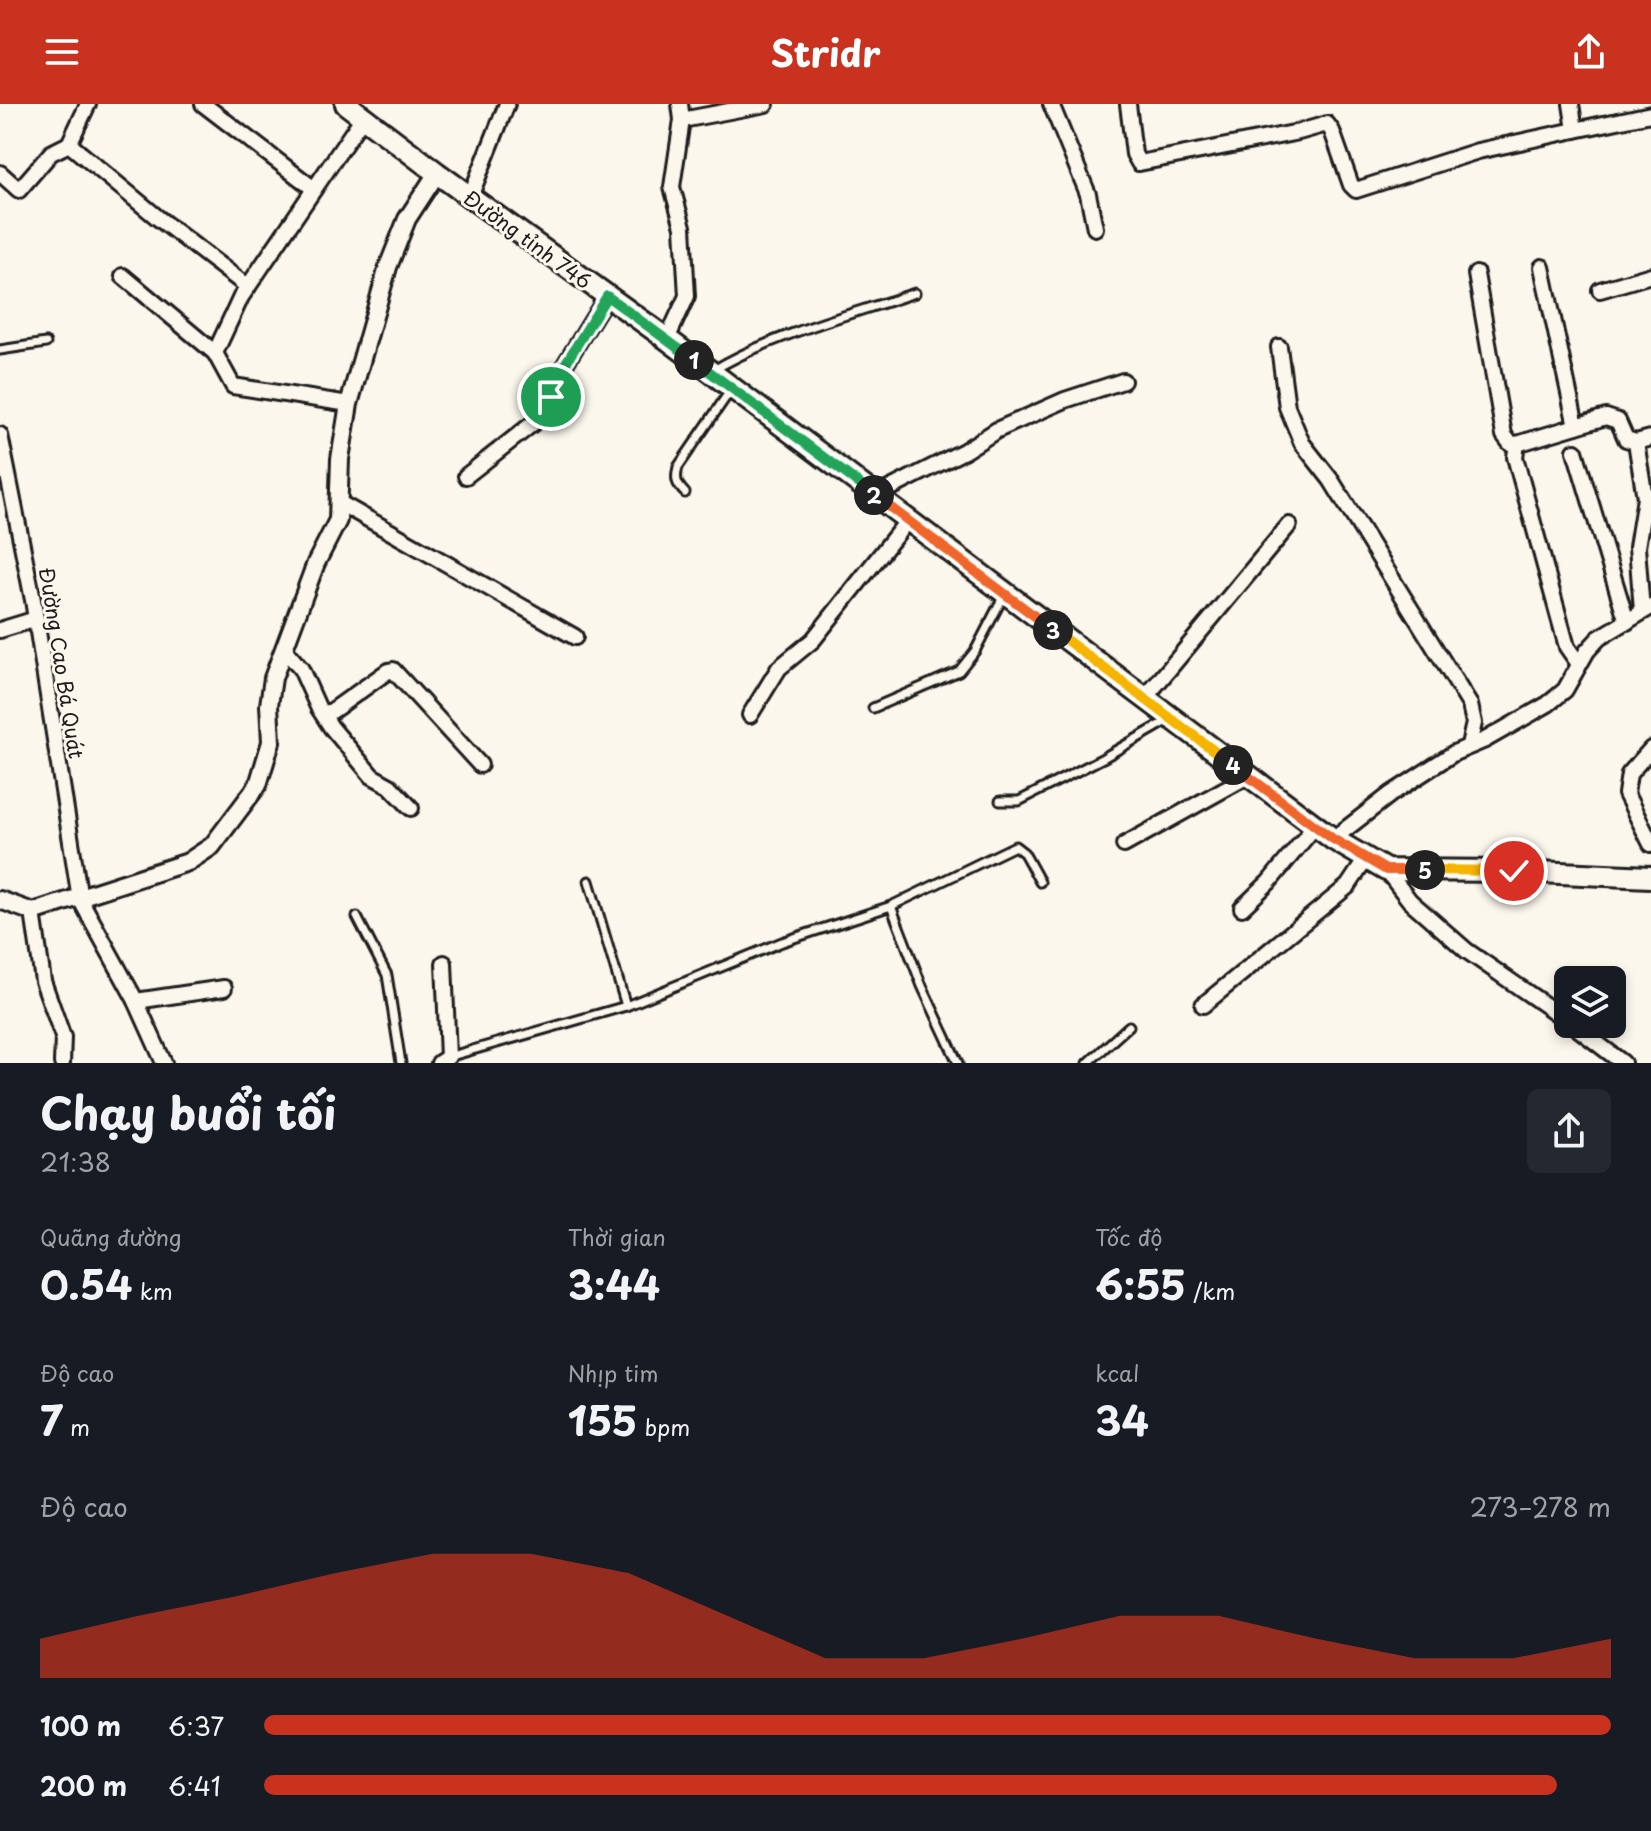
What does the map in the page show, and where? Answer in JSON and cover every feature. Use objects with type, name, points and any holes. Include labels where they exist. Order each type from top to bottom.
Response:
[{"type":"main road","name":"Đường tỉnh 746","points":[[354,110],[667,339],[1315,826],[1366,859],[1386,870],[1651,877]]},
{"type":"street","points":[[0,173],[19,190],[51,153],[69,144],[88,104]]},
{"type":"street","points":[[203,104],[314,189]]},
{"type":"street","points":[[470,197],[507,104]]},
{"type":"street","points":[[667,339],[687,296],[683,227],[672,187],[682,120],[680,104]]},
{"type":"street","points":[[682,120],[766,104]]},
{"type":"street","points":[[1051,104],[1088,194],[1095,228]]},
{"type":"street","points":[[1128,104],[1134,154],[1139,163],[1327,124],[1351,185],[1356,190],[1478,151],[1651,114]]},
{"type":"street","points":[[1571,104],[1575,130]]},
{"type":"street","points":[[215,353],[248,287],[314,189],[354,110]]},
{"type":"street","points":[[69,144],[248,287]]},
{"type":"street","points":[[0,900],[33,912],[188,862],[212,846],[258,785],[271,742],[270,689],[316,563],[338,520],[340,459],[349,404],[388,267],[407,219],[437,173]]},
{"type":"street","points":[[1542,267],[1576,426]]},
{"type":"street","points":[[1476,274],[1504,435],[1510,443],[1517,444],[1606,417],[1618,421],[1626,439],[1636,442],[1651,438]]},
{"type":"street","points":[[1600,290],[1651,275]]},
{"type":"street","points":[[123,276],[215,353],[233,386],[349,404]]},
{"type":"street","points":[[466,476],[541,417],[559,374],[607,296]]},
{"type":"street","points":[[1279,347],[1287,407],[1302,443],[1331,480],[1470,705],[1474,723],[1469,745]]},
{"type":"street","points":[[875,496],[964,451],[997,430],[1065,400],[1123,381]]},
{"type":"street","name":"Đường Cao Bá Quát","points":[[0,435],[36,619],[80,899],[136,1001],[164,1063]]},
{"type":"street","points":[[1333,839],[1391,794],[1469,745],[1548,704],[1565,690],[1587,651],[1599,638],[1647,609],[1637,547],[1645,498],[1636,442]]},
{"type":"street","points":[[1517,444],[1515,457],[1567,647],[1579,664]]},
{"type":"street","points":[[1575,451],[1627,622]]},
{"type":"street","points":[[340,503],[575,637]]},
{"type":"street","points":[[750,715],[779,668],[813,640],[908,520]]},
{"type":"street","points":[[1145,698],[1235,586],[1289,525]]},
{"type":"street","points":[[0,630],[36,619]]},
{"type":"street","points":[[284,649],[301,669],[331,727],[372,776],[390,786],[411,808]]},
{"type":"street","points":[[323,713],[332,711],[393,670],[480,765]]},
{"type":"street","points":[[1651,749],[1629,774],[1626,794],[1651,844]]},
{"type":"street","points":[[1124,845],[1248,776]]},
{"type":"street","points":[[1242,908],[1269,882],[1315,826]]},
{"type":"street","points":[[1203,1005],[1348,886],[1366,859]]},
{"type":"street","points":[[1386,870],[1410,901],[1467,951],[1554,1011]]},
{"type":"street","points":[[33,912],[43,981],[63,1037],[62,1063]]},
{"type":"street","points":[[444,963],[444,1060]]},
{"type":"street","points":[[136,1001],[224,988]]},
{"type":"street","points":[[1591,1038],[1623,1063]]},
{"type":"lane","points":[[710,372],[733,358],[915,293]]},
{"type":"lane","points":[[0,350],[46,343]]},
{"type":"lane","points":[[685,493],[678,486],[678,467],[732,388]]},
{"type":"lane","points":[[873,708],[959,671],[975,651],[1005,593]]},
{"type":"lane","points":[[1000,801],[1019,801],[1172,719]]},
{"type":"lane","points":[[444,1060],[626,1006],[782,942],[891,906],[1015,846],[1024,853],[1040,882]]},
{"type":"lane","points":[[589,881],[626,1006]]},
{"type":"lane","points":[[891,906],[922,986],[958,1063]]},
{"type":"lane","points":[[357,917],[387,975],[401,1063]]},
{"type":"lane","points":[[1088,1063],[1129,1026]]},
{"type":"route","points":[[551,397],[559,374],[607,296],[1333,839],[1386,870],[1514,871]]}]
